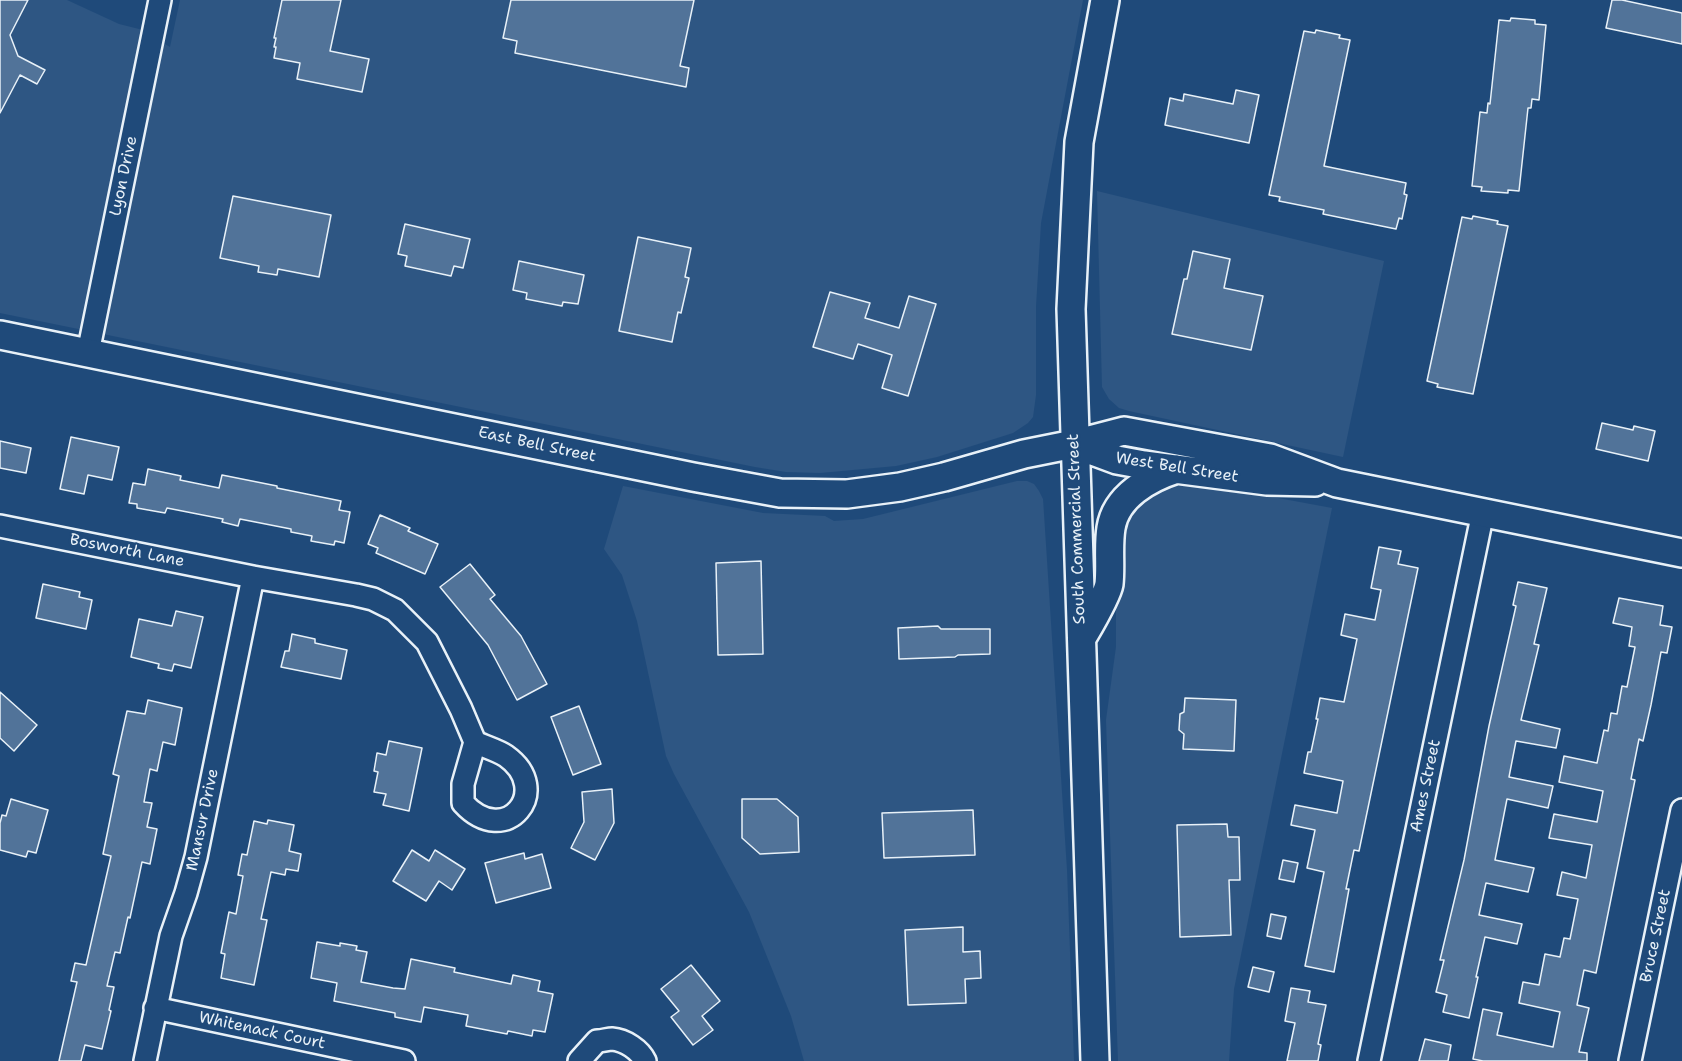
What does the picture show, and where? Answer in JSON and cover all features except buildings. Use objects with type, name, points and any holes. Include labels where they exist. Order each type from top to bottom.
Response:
[{"type":"main road","name":"South Commercial Street","points":[[1095,1061],[1071,309],[1079,142],[1105,0]]},
{"type":"main road","name":"East Bell Street","points":[[0,335],[682,475],[780,493],[847,494],[900,487],[1024,454],[1074,444]]},
{"type":"main road","name":"West Bell Street","points":[[1074,444],[1124,430],[1270,458],[1338,483],[1682,553]]},
{"type":"main road","name":"West Bell Street","points":[[1074,444],[1117,460],[1177,469],[1267,481],[1338,483]]},
{"type":"main road","points":[[1081,642],[1109,586],[1111,530],[1117,512],[1130,494],[1143,484],[1158,475],[1177,469]]},
{"type":"street","name":"Lyon Drive","points":[[88,353],[160,0]]},
{"type":"street","name":"Ames Street","points":[[1369,1061],[1483,512]]},
{"type":"street","name":"Bosworth Lane","points":[[0,526],[373,599],[395,610],[427,642],[475,742]]},
{"type":"street","name":"Mansur Drive","points":[[145,1061],[171,936],[196,857],[253,577]]},
{"type":"street","name":"Bruce Street","points":[[1630,1061],[1682,810]]},
{"type":"street","name":"Whitenack Court","points":[[155,1008],[404,1061]]},
{"type":"street","points":[[579,1061],[597,1041],[612,1039],[632,1046],[645,1058],[645,1061]]},
{"type":"shaded area","points":[[0,0],[67,0],[119,24],[139,29],[170,47],[180,0],[1083,0],[1041,223],[1036,306],[1036,395],[1033,417],[1013,433],[937,457],[896,466],[820,473],[786,472],[0,313]]},
{"type":"shaded area","points":[[1097,191],[1384,261],[1343,457],[1129,411],[1119,408],[1109,399],[1102,387]]},
{"type":"shaded area","points":[[1017,481],[1034,484],[1043,499],[1067,870],[1074,1061],[804,1061],[791,1016],[749,912],[666,756],[637,621],[622,575],[604,549],[623,486],[763,513],[825,516],[834,521],[863,519]]},
{"type":"shaded area","points":[[1183,483],[1213,486],[1332,508],[1234,989],[1229,1061],[1118,1061],[1106,720],[1116,647],[1116,534],[1122,518],[1159,484]]}]
